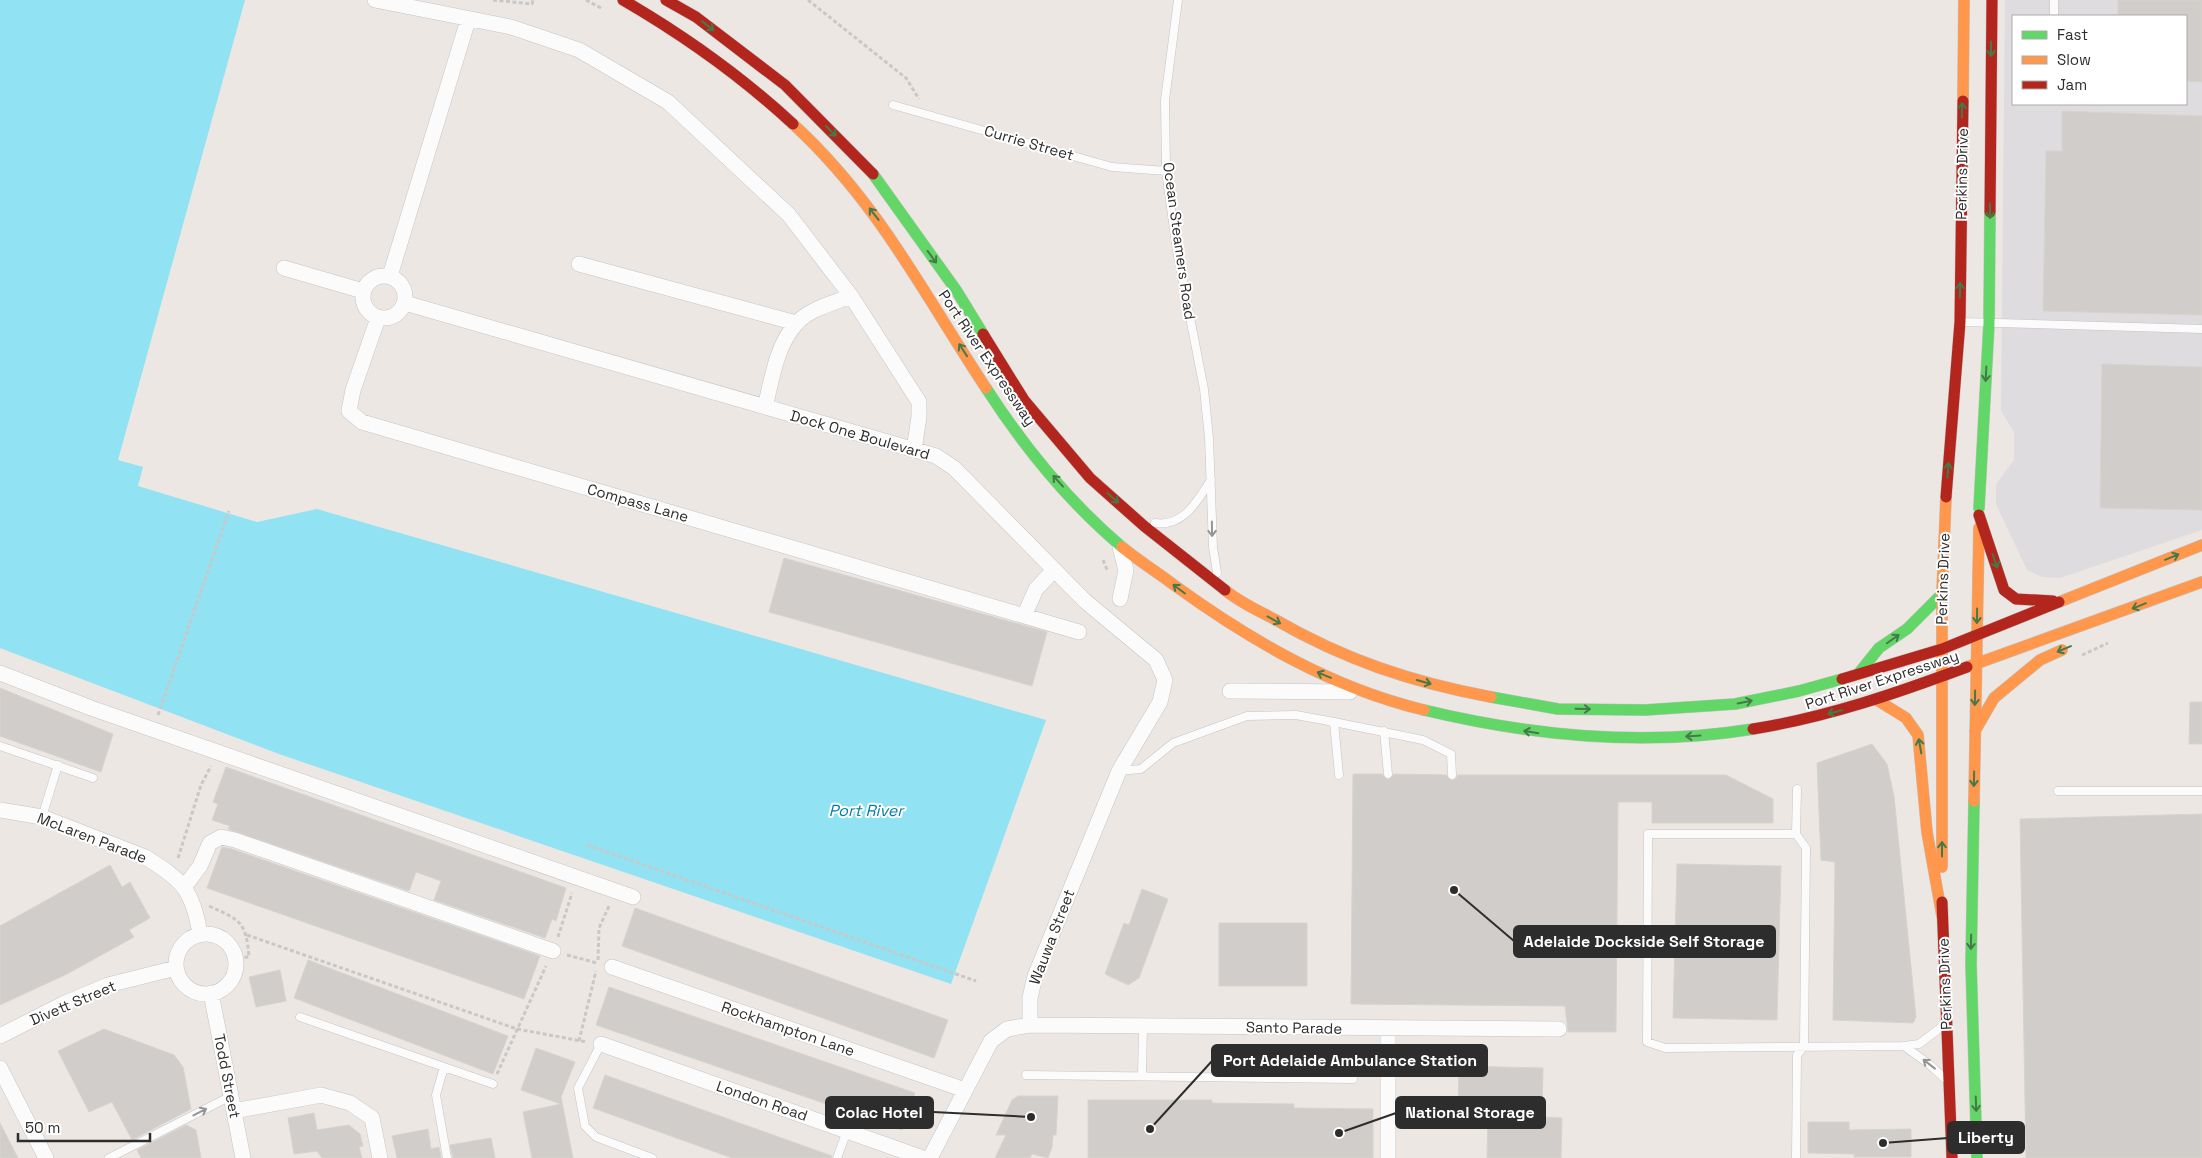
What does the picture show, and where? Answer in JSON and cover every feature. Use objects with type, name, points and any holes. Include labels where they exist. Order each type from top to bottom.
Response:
[{"type":"main road","name":"Port River Expressway","points":[[623,0],[686,37],[770,103],[841,173],[888,232],[1010,423],[1058,482],[1120,545],[1218,618],[1299,664],[1364,692],[1453,719],[1544,734],[1650,739],[1724,734],[1793,723],[1877,700],[2088,626],[2202,582]]},
{"type":"main road","name":"Port River Expressway","points":[[666,0],[696,17],[785,86],[868,167],[956,290],[1024,400],[1090,478],[1137,520],[1223,590],[1312,641],[1378,669],[1445,688],[1558,709],[1645,710],[1727,704],[1799,691],[1942,649],[2202,545]]},
{"type":"main road","name":"Perkins Drive","points":[[1952,1158],[1942,916],[1942,594],[1945,514],[1960,322],[1964,0]]},
{"type":"main road","name":"Perkins Drive","points":[[1977,1158],[1971,964],[1979,512],[1989,323],[1992,0]]},
{"type":"main road","points":[[1979,512],[2004,590],[2016,599],[2062,602]]},
{"type":"main road","points":[[2144,616],[2161,609],[2185,588]]},
{"type":"main road","points":[[1859,673],[1880,648],[1907,629],[1942,594]]},
{"type":"main road","points":[[1975,731],[1987,706],[2002,691],[2040,660],[2074,645]]},
{"type":"main road","points":[[1877,700],[1906,718],[1918,735],[1922,752],[1927,832],[1942,916]]},
{"type":"street","points":[[375,0],[468,20],[511,27],[579,50],[668,102],[789,215],[851,296],[919,402],[919,418],[914,450]]},
{"type":"street","points":[[390,276],[468,20]]},
{"type":"street","points":[[579,264],[796,323]]},
{"type":"street","points":[[284,268],[363,291]]},
{"type":"street","points":[[378,276],[390,276],[399,282],[405,292],[405,303],[399,313],[389,318],[378,318],[368,312],[363,302],[363,291],[369,281],[378,276]]},
{"type":"street","points":[[765,407],[779,351],[796,323],[815,311],[851,296]]},
{"type":"street","name":"Dock One Boulevard","points":[[405,303],[936,456],[954,468],[1085,601],[1156,660],[1165,680],[1160,702],[1119,771]]},
{"type":"street","name":"Compass Lane","points":[[378,318],[352,390],[349,411],[362,422],[1079,632]]},
{"type":"street","points":[[1120,545],[1126,570],[1120,599]]},
{"type":"street","points":[[1024,616],[1036,590],[1054,570]]},
{"type":"street","points":[[0,673],[153,730],[632,897]]},
{"type":"street","points":[[1230,691],[1364,692]]},
{"type":"street","name":"Wauwa Street","points":[[1030,1025],[1030,998],[1035,976],[1119,771]]},
{"type":"street","name":"McLaren Parade","points":[[0,810],[42,817],[145,857],[185,886],[196,910],[200,934]]},
{"type":"street","points":[[185,886],[200,866],[210,843],[221,837],[235,840],[553,951]]},
{"type":"street","points":[[200,934],[214,934],[224,939],[233,949],[236,958],[236,970],[229,983],[220,991],[211,994],[197,992],[186,986],[176,968],[177,957],[182,946],[191,937],[200,934]]},
{"type":"street","name":"Rockhampton Lane","points":[[612,967],[965,1090]]},
{"type":"street","name":"Divett Street","points":[[0,1036],[63,1004],[108,986],[176,968]]},
{"type":"street","name":"Todd Street","points":[[211,994],[243,1158]]},
{"type":"street","points":[[930,1158],[991,1041],[1007,1029],[1030,1025]]},
{"type":"street","name":"Santo Parade","points":[[1030,1025],[1559,1029]]},
{"type":"street","points":[[1388,1029],[1388,1158]]},
{"type":"street","name":"London Road","points":[[601,1044],[923,1158]]},
{"type":"street","points":[[0,1068],[46,1158]]},
{"type":"street","points":[[233,1104],[321,1095],[350,1103],[372,1118],[380,1158]]},
{"type":"lane","name":"Ocean Steamers Road","points":[[1178,0],[1165,100],[1166,170],[1177,251],[1204,389],[1209,438],[1214,563],[1223,590]]},
{"type":"lane","points":[[2054,0],[2054,15]]},
{"type":"lane","name":"Currie Street","points":[[893,105],[1112,167],[1166,170]]},
{"type":"lane","points":[[1960,322],[2202,329]]},
{"type":"lane","points":[[1137,520],[1164,524],[1177,520],[1194,504],[1211,480]]},
{"type":"lane","points":[[1119,771],[1140,769],[1173,742],[1247,716],[1296,715],[1424,740],[1451,754],[1452,775]]},
{"type":"lane","points":[[1334,722],[1339,775]]},
{"type":"lane","points":[[1384,731],[1388,774]]},
{"type":"lane","points":[[0,746],[93,778]]},
{"type":"lane","points":[[42,817],[58,765]]},
{"type":"lane","points":[[1796,1158],[1797,1055],[1804,1046],[1806,848],[1796,834],[1797,789]]},
{"type":"lane","points":[[2058,791],[2202,791]]},
{"type":"lane","points":[[1796,834],[1648,834],[1647,1042],[1666,1048],[1904,1046],[1919,1044],[1937,1033],[1947,1022]]},
{"type":"lane","points":[[300,1017],[493,1084]]},
{"type":"lane","points":[[1142,1076],[1143,1026]]},
{"type":"lane","points":[[601,1044],[578,1088],[585,1126],[596,1137],[652,1158]]},
{"type":"lane","points":[[1904,1046],[1942,1075],[1949,1086]]},
{"type":"lane","points":[[444,1067],[436,1094],[447,1158]]},
{"type":"lane","points":[[1026,1075],[1353,1079]]},
{"type":"lane","points":[[109,1158],[233,1104]]},
{"type":"lane","points":[[837,1158],[847,1131]]},
{"type":"path","points":[[493,0],[532,4],[533,0]]},
{"type":"path","points":[[808,0],[906,78],[928,115]]},
{"type":"path","points":[[153,730],[230,512]]},
{"type":"path","points":[[178,858],[201,785],[220,753]]},
{"type":"path","points":[[587,845],[976,981]]},
{"type":"path","points":[[493,1084],[553,951],[577,878]]},
{"type":"path","points":[[209,906],[238,919],[247,935],[249,957],[236,958]]},
{"type":"path","points":[[247,935],[517,1029],[601,1044]]},
{"type":"path","points":[[553,951],[612,967]]},
{"type":"shaded area","points":[[2005,0],[2202,0],[2202,530],[2060,578],[2042,577],[2027,570],[1996,504],[1996,484],[2014,460],[2014,432],[2001,411]]},
{"type":"water","name":"Port River","points":[[0,0],[245,0],[118,460],[143,467],[138,486],[257,522],[317,509],[1046,720],[951,984],[279,754],[0,648]]},
{"type":"building","points":[[2118,0],[2202,0],[2202,82],[2187,81],[2187,15],[2118,15]]},
{"type":"building","points":[[2062,111],[2202,116],[2202,315],[2043,311],[2046,151],[2062,151]]},
{"type":"building","points":[[2102,364],[2202,367],[2202,510],[2100,508]]},
{"type":"building","points":[[784,558],[1047,632],[1032,686],[769,612]]},
{"type":"building","points":[[0,688],[113,734],[101,772],[0,736]]},
{"type":"building","points":[[2190,702],[2202,702],[2202,744],[2189,744]]},
{"type":"building","points":[[1872,744],[1887,764],[1894,796],[1916,1017],[1913,1023],[1833,1020],[1835,862],[1821,860],[1817,763]]},
{"type":"building","points":[[226,767],[566,888],[556,921],[552,919],[545,938],[434,900],[441,881],[416,872],[409,891],[228,829],[230,826],[212,820],[218,804],[213,802]]},
{"type":"building","points":[[1353,774],[1382,774],[1388,780],[1394,774],[1446,775],[1452,781],[1458,775],[1726,775],[1773,799],[1773,823],[1652,823],[1652,802],[1618,802],[1616,1032],[1568,1032],[1565,1006],[1351,1004]]},
{"type":"building","points":[[2202,814],[2202,1158],[2026,1158],[2020,819]]},
{"type":"building","points":[[222,847],[540,956],[524,999],[207,888]]},
{"type":"building","points":[[1677,864],[1781,866],[1777,1020],[1673,1018]]},
{"type":"building","points":[[110,865],[122,887],[130,882],[150,918],[129,930],[134,937],[67,974],[0,1005],[0,926]]},
{"type":"building","points":[[1142,889],[1168,899],[1139,978],[1128,985],[1105,974],[1124,923],[1129,925]]},
{"type":"building","points":[[635,908],[948,1020],[934,1058],[622,946]]},
{"type":"building","points":[[1219,923],[1307,923],[1307,986],[1219,986]]},
{"type":"building","points":[[308,960],[508,1036],[493,1074],[294,998]]},
{"type":"building","points":[[280,970],[286,1001],[256,1007],[249,977]]},
{"type":"building","points":[[609,987],[915,1093],[902,1130],[596,1025]]},
{"type":"building","points":[[104,1029],[174,1055],[183,1067],[191,1109],[132,1140],[112,1102],[89,1112],[58,1051]]},
{"type":"building","points":[[536,1048],[575,1062],[561,1097],[573,1158],[532,1158],[523,1112],[561,1104],[521,1090]]},
{"type":"building","points":[[1459,1066],[1543,1068],[1542,1117],[1562,1118],[1561,1158],[1487,1158],[1488,1112],[1458,1112]]},
{"type":"building","points":[[605,1075],[832,1156],[831,1158],[732,1158],[593,1108]]},
{"type":"building","points":[[1018,1096],[1058,1096],[1056,1135],[1053,1135],[1052,1147],[1048,1158],[1032,1154],[1030,1158],[995,1158],[1006,1135],[996,1135],[1012,1100]]},
{"type":"building","points":[[1088,1100],[1212,1100],[1212,1103],[1294,1104],[1294,1108],[1373,1109],[1373,1158],[1088,1158]]},
{"type":"building","points":[[314,1113],[317,1130],[349,1125],[360,1134],[363,1146],[359,1147],[362,1158],[322,1158],[317,1151],[294,1154],[288,1118]]},
{"type":"building","points":[[1808,1122],[1849,1122],[1849,1130],[1911,1129],[1911,1157],[1854,1157],[1854,1154],[1808,1153]]},
{"type":"building","points":[[0,1123],[18,1158],[0,1158]]},
{"type":"building","points":[[186,1125],[196,1130],[201,1158],[141,1158],[137,1150]]},
{"type":"building","points":[[428,1129],[431,1149],[439,1147],[441,1158],[397,1158],[392,1136]]},
{"type":"building","points":[[491,1138],[495,1158],[453,1158],[450,1145]]},
{"type":"traffic: fast","points":[[873,174],[956,290],[983,334]]},
{"type":"traffic: fast","points":[[1979,508],[1989,323],[1990,212]]},
{"type":"traffic: fast","points":[[986,388],[1048,473],[1102,530],[1122,547]]},
{"type":"traffic: fast","points":[[1859,673],[1879,648],[1907,629],[1942,594]]},
{"type":"traffic: fast","points":[[1491,697],[1558,709],[1645,710],[1735,704],[1799,691],[1842,679]]},
{"type":"traffic: fast","points":[[1424,710],[1505,726],[1588,736],[1670,737],[1753,729]]},
{"type":"traffic: fast","points":[[1974,801],[1971,964],[1977,1158]]},
{"type":"traffic: slow","points":[[1963,101],[1964,0]]},
{"type":"traffic: slow","points":[[793,124],[851,185],[875,217],[986,388]]},
{"type":"traffic: slow","points":[[1942,867],[1942,594],[1946,497]]},
{"type":"traffic: slow","points":[[1974,801],[1979,528]]},
{"type":"traffic: slow","points":[[2059,602],[2202,545]]},
{"type":"traffic: slow","points":[[1122,547],[1232,625],[1293,660],[1357,689],[1390,701],[1424,710]]},
{"type":"traffic: slow","points":[[1967,667],[2202,582]]},
{"type":"traffic: slow","points":[[1225,590],[1242,602],[1300,634],[1353,658],[1406,677],[1491,697]]},
{"type":"traffic: slow","points":[[1975,731],[1994,698],[2040,660],[2062,650]]},
{"type":"traffic: slow","points":[[1877,700],[1906,718],[1918,735],[1927,832],[1942,916]]},
{"type":"traffic: jam","points":[[623,0],[712,57],[793,124]]},
{"type":"traffic: jam","points":[[666,0],[696,17],[785,85],[873,174]]},
{"type":"traffic: jam","points":[[1990,212],[1992,0]]},
{"type":"traffic: jam","points":[[1946,497],[1960,322],[1963,101]]},
{"type":"traffic: jam","points":[[983,334],[1024,400],[1090,478],[1144,526],[1225,590]]},
{"type":"traffic: jam","points":[[1979,515],[2004,590],[2016,599],[2053,601]]},
{"type":"traffic: jam","points":[[1842,679],[1942,649],[2059,602]]},
{"type":"traffic: jam","points":[[1753,729],[1835,711],[1915,686],[1967,667]]},
{"type":"traffic: jam","points":[[1942,902],[1952,1158]]},
{"type":"place","name":"Adelaide Dockside Self Storage","points":[[1454,890]]},
{"type":"place","name":"Colac Hotel","points":[[1031,1117]]},
{"type":"place","name":"Port Adelaide Ambulance Station","points":[[1150,1129]]},
{"type":"place","name":"National Storage","points":[[1339,1133]]},
{"type":"place","name":"Liberty","points":[[1883,1143]]}]
